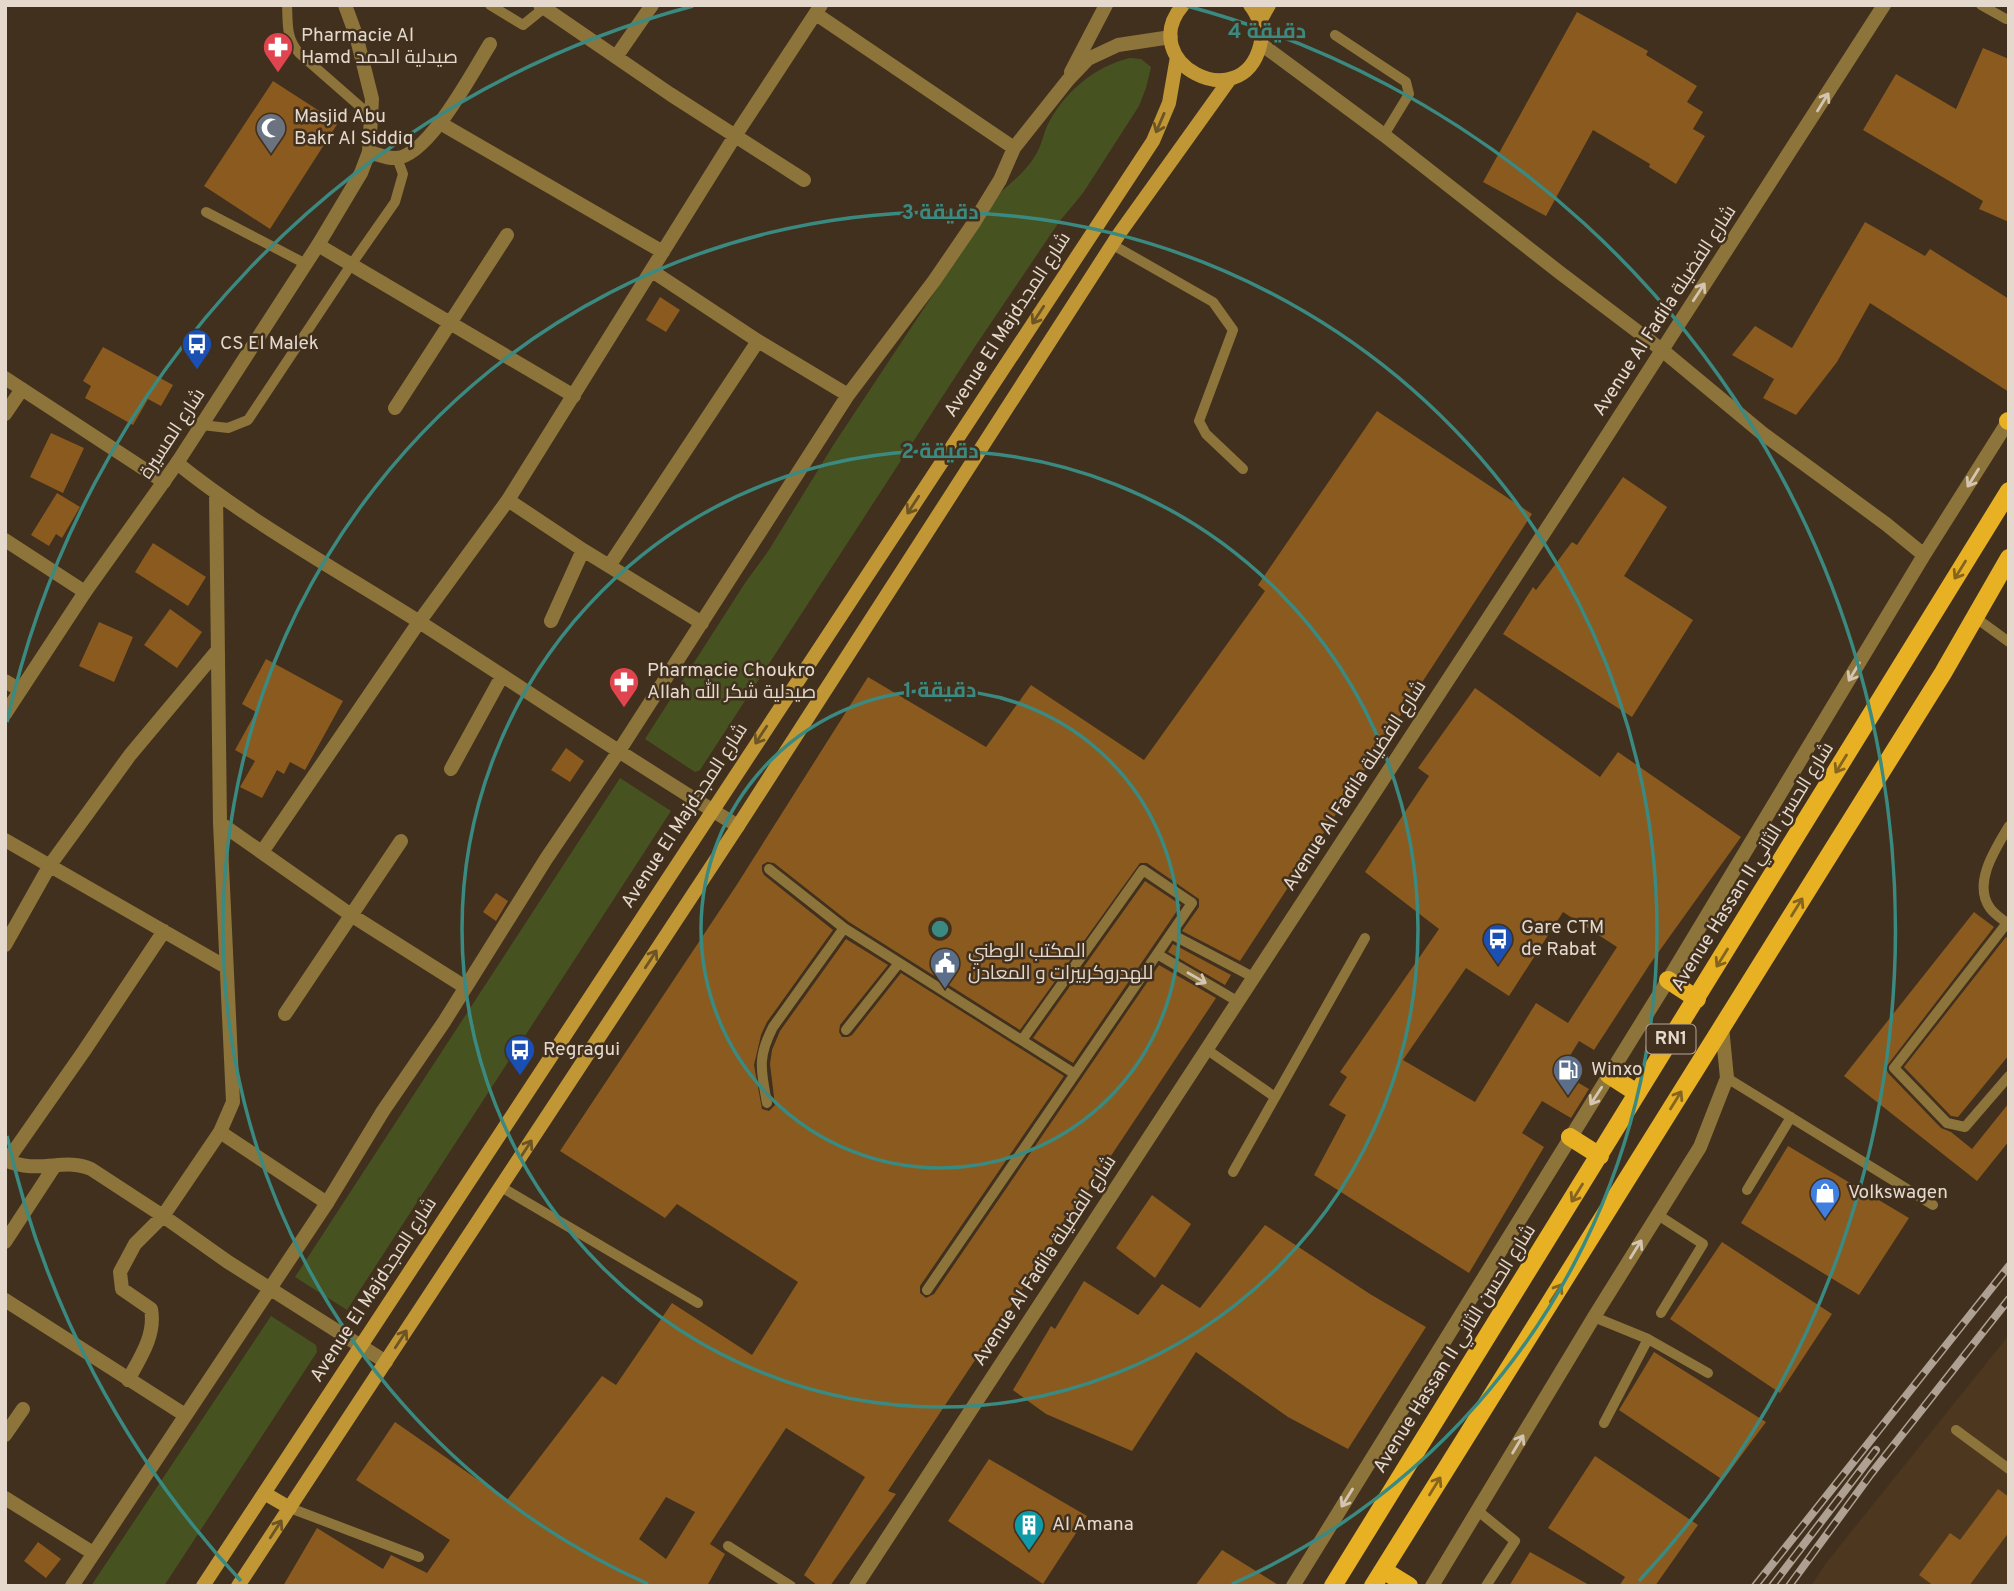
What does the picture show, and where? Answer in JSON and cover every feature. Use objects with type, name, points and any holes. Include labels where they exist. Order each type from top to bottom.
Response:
[{"type":"main road","points":[[1180,7],[1173,23],[1171,37],[1177,57],[1194,75],[1218,81],[1230,79],[1244,71],[1255,59],[1261,44],[1260,21],[1250,5]]},
{"type":"main road","points":[[1260,21],[1269,5]]},
{"type":"main road","name":"Avenue El Majdشارع المجد","points":[[202,1586],[1153,141],[1169,103],[1177,57]]},
{"type":"main road","points":[[239,1586],[738,827],[1113,245],[1230,79]]},
{"type":"main road","name":"Avenue Hassan II شارع الحسن الثاني","points":[[1333,1586],[2009,491]]},
{"type":"main road","name":"RN1","points":[[1373,1586],[1976,618],[2009,558]]},
{"type":"main road","points":[[1668,980],[1697,999]]},
{"type":"main road","points":[[1609,1075],[1637,1093]]},
{"type":"main road","points":[[1570,1137],[1600,1156]]},
{"type":"main road","points":[[264,1493],[290,1508]]},
{"type":"main road","points":[[1383,1570],[1409,1586]]},
{"type":"street","name":"شارع المسيرة","points":[[5,714],[85,592],[177,463],[352,189],[369,152],[373,117],[369,81],[345,5]]},
{"type":"street","points":[[616,57],[652,5]]},
{"type":"street","points":[[1068,80],[1106,5]]},
{"type":"street","name":"Avenue Al Fadila شارع الفضيلة","points":[[856,1586],[1574,487],[1884,5]]},
{"type":"street","points":[[542,7],[804,180]]},
{"type":"street","points":[[261,852],[419,622],[508,500],[735,136],[819,9],[1014,148]]},
{"type":"street","points":[[72,1586],[327,1203],[383,1111],[444,1022],[848,395],[934,281],[972,224],[1000,180],[1014,148],[1088,59],[1130,42],[1171,37]]},
{"type":"street","points":[[369,152],[397,158],[427,140],[489,44]]},
{"type":"street","points":[[1261,44],[1384,135],[1762,432],[1924,555]]},
{"type":"street","points":[[440,123],[663,252]]},
{"type":"street","points":[[395,408],[508,235]]},
{"type":"street","points":[[318,245],[574,396]]},
{"type":"street","points":[[652,271],[758,341],[848,395]]},
{"type":"street","points":[[609,566],[758,341]]},
{"type":"street","points":[[5,378],[164,482]]},
{"type":"street","points":[[5,414],[23,389]]},
{"type":"street","points":[[1293,1586],[1668,980],[1924,555],[2009,420]]},
{"type":"street","points":[[177,463],[216,493],[660,780],[738,827]]},
{"type":"street","points":[[128,1380],[146,1348],[153,1321],[150,1309],[122,1289],[120,1272],[135,1244],[163,1216],[220,1132],[233,1101],[220,822],[216,493]]},
{"type":"street","points":[[508,500],[583,551],[702,623]]},
{"type":"street","points":[[5,540],[85,592]]},
{"type":"street","points":[[551,621],[583,551]]},
{"type":"street","points":[[5,945],[50,865],[130,755],[217,651]]},
{"type":"street","points":[[451,768],[502,676]]},
{"type":"street","points":[[5,681],[20,690]]},
{"type":"street","points":[[220,822],[351,915],[465,987]]},
{"type":"street","points":[[5,840],[226,967]]},
{"type":"street","points":[[285,1014],[401,841]]},
{"type":"street","points":[[164,931],[84,1051],[6,1160],[21,1167],[82,1164],[268,1288],[386,1362]]},
{"type":"street","points":[[1432,1586],[1700,1147],[1727,1078],[1722,1027]]},
{"type":"street","points":[[220,1132],[327,1203]]},
{"type":"street","points":[[5,1242],[54,1167]]},
{"type":"street","points":[[5,1300],[185,1415]]},
{"type":"street","points":[[5,1435],[23,1409]]},
{"type":"street","points":[[5,1498],[93,1552]]},
{"type":"lane","points":[[287,5],[290,43],[373,117]]},
{"type":"lane","points":[[490,5],[523,25],[542,7]]},
{"type":"lane","points":[[1981,5],[2006,19]]},
{"type":"lane","points":[[1335,34],[1406,82],[1409,94],[1384,135]]},
{"type":"lane","points":[[202,425],[228,428],[248,420],[395,202],[403,174],[397,158]]},
{"type":"lane","points":[[206,212],[306,264]]},
{"type":"lane","points":[[1113,245],[1213,302],[1233,330],[1199,421],[1206,435],[1243,469]]},
{"type":"lane","points":[[1976,618],[2009,642]]},
{"type":"lane","points":[[2009,826],[1992,855],[1985,878],[1984,893],[1990,908],[2008,922],[1894,1068],[1947,1123],[1965,1127],[2009,1076]]},
{"type":"lane","points":[[769,869],[844,928],[1075,1074]]},
{"type":"lane","points":[[927,1290],[1192,903],[1143,870],[1022,1040]]},
{"type":"lane","points":[[767,1103],[760,1065],[765,1043],[773,1027],[844,928]]},
{"type":"lane","points":[[1171,934],[1253,977]]},
{"type":"lane","points":[[1233,1172],[1364,938]]},
{"type":"lane","points":[[1157,954],[1237,1001]]},
{"type":"lane","points":[[846,1030],[900,963]]},
{"type":"lane","points":[[1206,1049],[1275,1097]]},
{"type":"lane","points":[[1727,1078],[1933,1205]]},
{"type":"lane","points":[[1747,1190],[1791,1117]]},
{"type":"lane","points":[[500,1187],[698,1303]]},
{"type":"lane","points":[[1658,1215],[1703,1244],[1661,1313]]},
{"type":"lane","points":[[1594,1317],[1648,1339],[1709,1373]]},
{"type":"lane","points":[[1604,1423],[1648,1339]]},
{"type":"lane","points":[[1956,1430],[2009,1469]]},
{"type":"lane","points":[[290,1508],[419,1557]]},
{"type":"lane","points":[[1478,1511],[1516,1541],[1486,1586]]},
{"type":"lane","points":[[728,1546],[791,1586]]},
{"type":"shaded area","points":[[2009,1335],[2009,1586],[1811,1586],[1827,1562]]},
{"type":"green space","points":[[1130,58],[1141,59],[1151,67],[1139,106],[1083,193],[1059,222],[974,348],[700,770],[695,772],[645,739],[769,550],[834,444],[1001,192],[1035,156],[1054,114],[1071,92],[1093,74]]},
{"type":"green space","points":[[620,778],[671,811],[347,1310],[295,1277]]},
{"type":"green space","points":[[271,1316],[316,1345],[317,1352],[164,1586],[91,1586]]},
{"type":"building","points":[[1577,12],[1648,51],[1646,55],[1697,86],[1687,102],[1703,112],[1693,129],[1705,136],[1676,184],[1649,167],[1650,164],[1593,130],[1546,216],[1483,182]]},
{"type":"building","points":[[1983,48],[2009,59],[2009,222],[1979,209],[1983,201],[1863,130],[1896,74],[1956,109]]},
{"type":"building","name":"Masjid Abu Bakr Al Siddiq","points":[[273,81],[338,123],[270,229],[204,186]]},
{"type":"building","points":[[1865,222],[1925,256],[1930,249],[2009,299],[2009,392],[1870,303],[1837,362],[1796,415],[1763,398],[1774,379],[1732,355],[1755,326],[1792,348]]},
{"type":"building","points":[[660,297],[680,310],[666,332],[646,320]]},
{"type":"building","points":[[103,347],[173,385],[161,406],[148,399],[133,425],[85,398],[91,386],[83,381]]},
{"type":"building","name":"المكتب الوطني للهدروكربيرات و المعادن","points":[[1377,411],[1532,514],[1240,961],[1182,931],[1199,907],[1199,899],[1147,863],[1140,863],[1020,1030],[849,922],[774,863],[767,862],[762,865],[764,875],[833,930],[767,1022],[761,1035],[754,1065],[762,1109],[769,1111],[775,1105],[770,1064],[772,1050],[780,1031],[846,939],[888,965],[840,1025],[839,1032],[842,1037],[852,1035],[901,973],[1064,1076],[920,1286],[920,1293],[926,1298],[934,1294],[1159,965],[1216,998],[888,1491],[896,1494],[830,1586],[818,1586],[804,1575],[865,1477],[786,1428],[710,1544],[725,1554],[707,1586],[283,1586],[317,1528],[383,1569],[391,1555],[427,1573],[450,1540],[356,1480],[395,1422],[507,1500],[602,1376],[616,1385],[672,1303],[752,1355],[798,1282],[677,1204],[665,1218],[560,1151],[736,886],[868,677],[986,747],[1031,685],[1144,760],[1265,591],[1258,585]],"holes":[[[666,1497],[695,1512],[666,1559],[639,1539]]]},
{"type":"building","points":[[51,433],[84,448],[63,493],[30,477]]},
{"type":"building","points":[[1623,477],[1667,507],[1624,576],[1693,620],[1632,717],[1503,634],[1533,587],[1536,590],[1572,542],[1577,545]]},
{"type":"building","points":[[57,493],[80,507],[62,538],[56,534],[49,546],[31,535]]},
{"type":"building","points":[[153,543],[206,577],[188,606],[135,572]]},
{"type":"building","points":[[170,609],[202,632],[177,668],[144,645]]},
{"type":"building","points":[[99,622],[133,637],[114,682],[79,666]]},
{"type":"building","points":[[266,659],[343,701],[305,770],[290,762],[284,774],[277,770],[262,798],[240,787],[255,761],[235,750],[256,712],[242,704]]},
{"type":"building","points":[[1475,688],[1600,777],[1618,752],[1741,837],[1650,964],[1594,1050],[1579,1041],[1560,1072],[1589,1089],[1571,1118],[1542,1101],[1522,1133],[1544,1147],[1469,1273],[1314,1175],[1346,1115],[1329,1105],[1347,1077],[1340,1072],[1439,929],[1365,872],[1429,776],[1418,768]],"holes":[[[1563,912],[1617,947],[1568,1023],[1536,1003],[1475,1102],[1403,1060],[1466,968],[1509,996]]]},
{"type":"building","points":[[566,748],[584,761],[570,782],[551,770]]},
{"type":"building","points":[[1145,881],[1181,905],[1073,1063],[1033,1038]]},
{"type":"building","points":[[496,893],[508,901],[496,921],[483,912]]},
{"type":"building","points":[[1974,912],[1994,927],[1886,1067],[1888,1073],[1941,1128],[1951,1132],[1972,1149],[2009,1103],[2009,1141],[1977,1181],[1844,1076]]},
{"type":"building","points":[[2006,937],[2009,939],[2009,1055],[1958,1117],[1951,1116],[1904,1067]]},
{"type":"building","points":[[1173,944],[1231,975],[1225,985],[1168,952]]},
{"type":"building","name":"Volkswagen","points":[[1788,1146],[1909,1218],[1859,1295],[1741,1223]]},
{"type":"building","points":[[1152,1195],[1191,1224],[1155,1278],[1116,1248]]},
{"type":"building","points":[[1265,1225],[1426,1327],[1348,1449],[1288,1417],[1196,1352],[1132,1451],[1046,1414],[1013,1390],[1051,1326],[1055,1329],[1084,1281],[1138,1315],[1162,1284],[1200,1308]]},
{"type":"building","points":[[1722,1242],[1832,1314],[1780,1393],[1670,1319]]},
{"type":"building","points":[[1654,1352],[1766,1422],[1723,1480],[1619,1410]]},
{"type":"building","points":[[1595,1456],[1698,1525],[1655,1586],[1619,1586],[1625,1577],[1548,1528]]},
{"type":"building","name":"Al Amana","points":[[989,1459],[1087,1516],[1043,1584],[948,1521]]},
{"type":"building","points":[[1998,1489],[2009,1497],[2009,1532],[1969,1586],[1934,1586],[1919,1575],[1950,1533],[1960,1540]]},
{"type":"building","points":[[38,1542],[61,1559],[46,1578],[24,1561]]},
{"type":"building","points":[[1222,1550],[1280,1586],[1195,1586]]},
{"type":"building","points":[[1530,1552],[1591,1586],[1509,1586]]},
{"type":"railway","points":[[1755,1586],[2009,1266]]},
{"type":"railway","points":[[1789,1586],[1871,1474],[2009,1299]]},
{"type":"railway","points":[[1772,1586],[1876,1450]]},
{"type":"place","name":"Pharmacie Al Hamd صيدلية الحمد","points":[[278,74]]},
{"type":"place","name":"Masjid Abu Bakr Al Siddiq","points":[[271,155]]},
{"type":"place","name":"CS El Malek","points":[[197,371]]},
{"type":"place","name":"Pharmacie Choukro Allah صيدلية شكر الله","points":[[624,709]]},
{"type":"place","name":"Gare CTM de Rabat","points":[[1498,966]]},
{"type":"place","name":"المكتب الوطني للهدروكربيرات و المعادن","points":[[945,990]]},
{"type":"place","name":"Regragui","points":[[520,1077]]},
{"type":"place","name":"Winxo","points":[[1568,1097]]},
{"type":"place","name":"Volkswagen","points":[[1825,1220]]},
{"type":"place","name":"Al Amana","points":[[1029,1552]]}]
